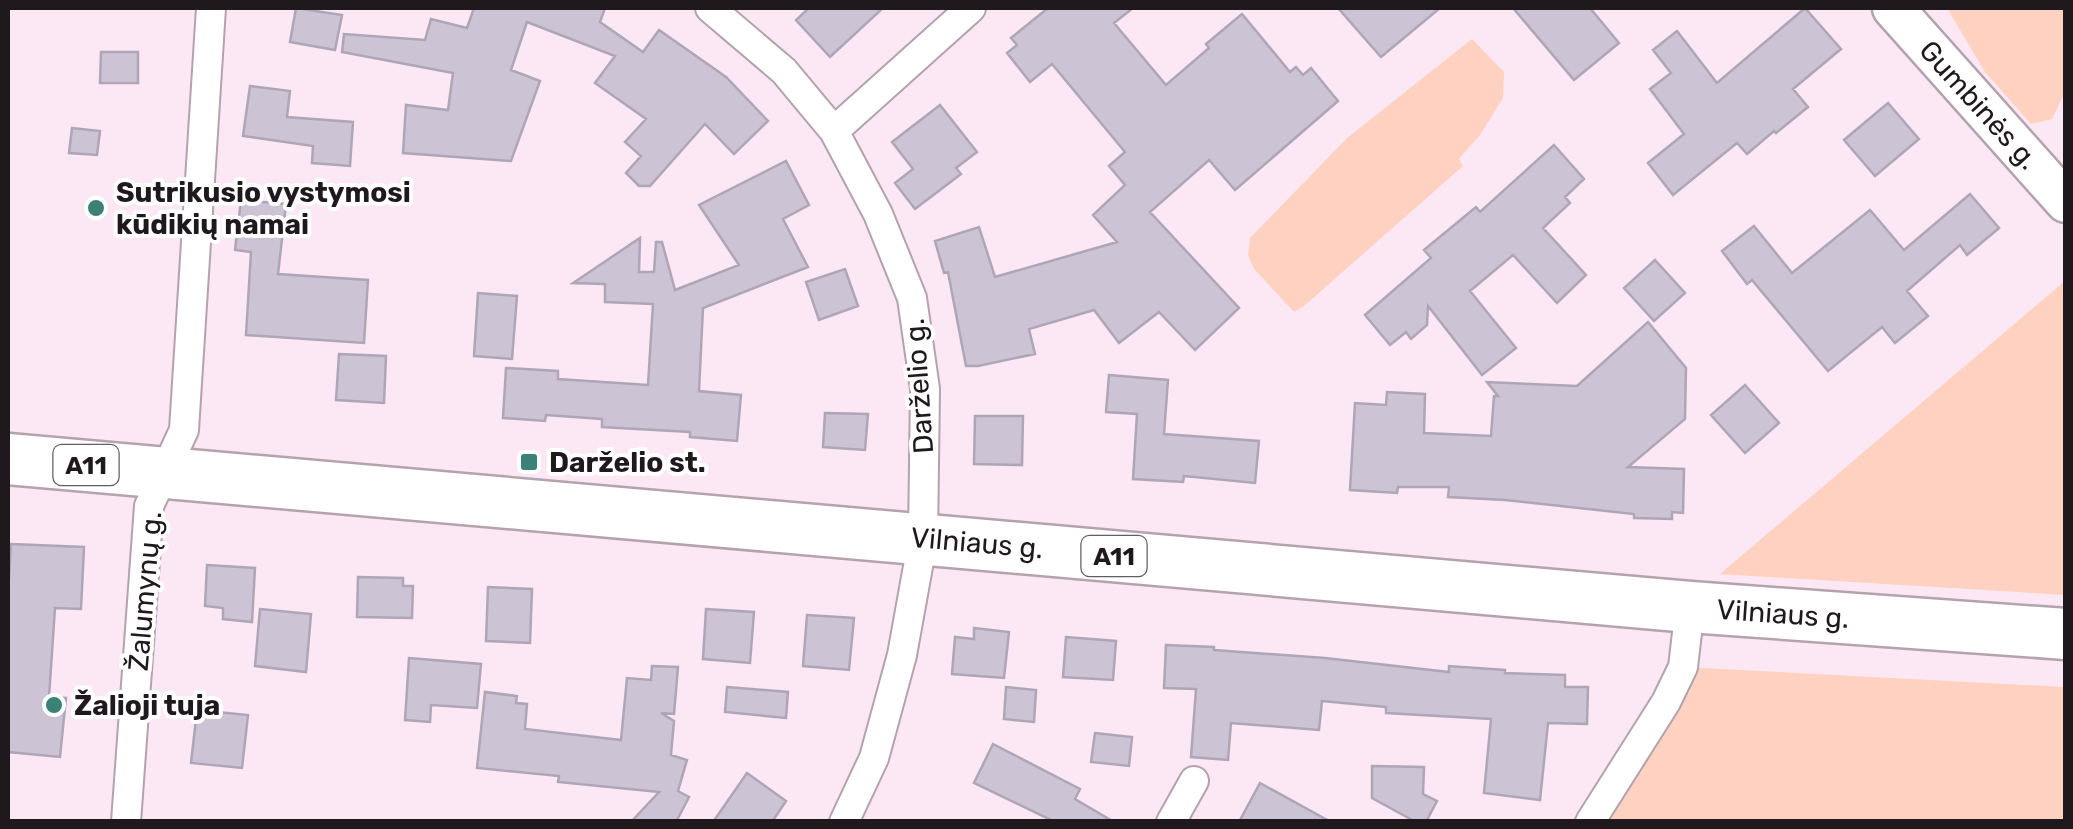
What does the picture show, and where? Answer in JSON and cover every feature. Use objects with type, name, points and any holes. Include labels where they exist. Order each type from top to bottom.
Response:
[{"type":"highway","name":"Vilniaus g.","points":[[8,458],[1690,607],[2066,634]]},
{"type":"main road","name":"Gumbinės g.","points":[[1893,8],[2066,202]]},
{"type":"street","name":"Žalumynų g.","points":[[126,822],[149,506],[184,430],[210,8]]},
{"type":"street","name":"Darželio g.","points":[[710,8],[784,71],[834,131],[878,214],[912,298],[925,389],[923,538],[902,655],[874,758],[844,822]]},
{"type":"street","points":[[834,131],[971,8]]},
{"type":"street","points":[[1590,822],[1666,702],[1683,667],[1690,607]]},
{"type":"street","points":[[1172,822],[1194,781]]},
{"type":"shaded area","points":[[1947,8],[2065,8],[2065,92],[2052,119],[2031,124],[1985,72]]},
{"type":"shaded area","points":[[1472,39],[1504,72],[1503,98],[1459,159],[1463,166],[1294,312],[1254,269],[1248,255],[1250,238],[1347,138]]},
{"type":"shaded area","points":[[2065,281],[2065,595],[1720,574]]},
{"type":"shaded area","points":[[1683,667],[2065,687],[2065,821],[1590,822]]},
{"type":"building","points":[[296,8],[342,15],[335,50],[290,42]]},
{"type":"building","points":[[474,8],[605,8],[600,22],[643,52],[659,30],[726,77],[768,121],[734,154],[705,124],[650,186],[639,186],[626,173],[641,156],[625,142],[646,119],[595,83],[615,56],[527,22],[511,70],[540,81],[511,161],[403,153],[406,105],[448,110],[453,73],[342,52],[344,34],[425,40],[431,19],[467,28]]},
{"type":"building","points":[[809,8],[883,8],[830,57],[796,20]]},
{"type":"building","points":[[1048,8],[1133,8],[1114,23],[1166,85],[1242,14],[1290,72],[1296,67],[1303,75],[1311,68],[1338,101],[1235,190],[1209,160],[1150,212],[1239,308],[1195,350],[1159,312],[1119,343],[1094,310],[1029,329],[1035,354],[966,366],[948,272],[944,273],[935,241],[979,227],[995,277],[1117,242],[1093,215],[1125,185],[1109,166],[1125,152],[1052,64],[1030,82],[1007,53],[1017,45],[1011,38]]},
{"type":"building","points":[[1338,8],[1440,8],[1381,57]]},
{"type":"building","points":[[1513,8],[1590,8],[1619,43],[1574,80]]},
{"type":"building","points":[[1805,8],[1841,49],[1793,89],[1808,107],[1747,154],[1737,143],[1673,195],[1648,163],[1684,134],[1650,89],[1671,73],[1653,50],[1677,31],[1717,83]]},
{"type":"building","points":[[101,52],[138,52],[138,83],[100,83]]},
{"type":"building","points":[[250,86],[290,91],[287,117],[353,122],[350,166],[312,163],[313,146],[243,136]]},
{"type":"building","points":[[1888,103],[1919,139],[1875,176],[1844,140]]},
{"type":"building","points":[[940,105],[977,152],[956,168],[961,174],[915,209],[895,183],[913,169],[892,142]]},
{"type":"building","points":[[72,128],[100,131],[97,155],[69,153]]},
{"type":"building","points":[[1554,145],[1584,179],[1565,197],[1570,203],[1543,228],[1586,275],[1557,303],[1513,255],[1470,291],[1516,348],[1482,375],[1428,306],[1427,325],[1411,339],[1406,332],[1390,345],[1365,315],[1431,258],[1424,250],[1476,207],[1480,212]]},
{"type":"building","points":[[786,161],[809,205],[783,219],[808,267],[703,308],[699,391],[741,395],[737,441],[690,437],[690,432],[602,427],[602,419],[546,415],[545,421],[503,418],[506,368],[558,371],[558,379],[648,385],[653,304],[605,302],[605,284],[573,283],[640,238],[639,272],[654,272],[656,242],[662,242],[675,290],[739,265],[699,205]]},
{"type":"building","points":[[1970,194],[1999,228],[1967,255],[1960,245],[1907,291],[1928,316],[1895,343],[1882,327],[1828,371],[1752,280],[1747,284],[1722,251],[1754,226],[1792,273],[1870,210],[1904,250]]},
{"type":"building","points":[[241,200],[286,204],[278,274],[368,280],[364,343],[246,335],[251,252],[235,250]]},
{"type":"building","points":[[1655,260],[1685,293],[1654,321],[1624,288]]},
{"type":"building","points":[[845,269],[858,306],[819,320],[806,282]]},
{"type":"building","points":[[478,293],[517,296],[512,359],[474,356]]},
{"type":"building","points":[[1648,322],[1686,368],[1685,419],[1628,467],[1684,469],[1683,513],[1672,512],[1672,519],[1634,518],[1634,514],[1448,497],[1449,487],[1398,487],[1397,493],[1350,490],[1355,403],[1386,405],[1387,392],[1425,394],[1424,433],[1491,436],[1494,396],[1498,396],[1487,382],[1577,386]]},
{"type":"building","points":[[339,354],[386,356],[384,403],[336,400]]},
{"type":"building","points":[[1109,375],[1168,380],[1164,434],[1259,441],[1255,483],[1184,476],[1183,482],[1133,479],[1137,414],[1106,412]]},
{"type":"building","points":[[1745,385],[1779,423],[1745,453],[1711,415]]},
{"type":"building","points":[[825,413],[868,414],[865,450],[823,447]]},
{"type":"building","points":[[975,416],[1023,416],[1022,465],[974,464]]},
{"type":"building","points":[[11,544],[84,547],[81,609],[55,608],[49,697],[66,698],[60,757],[8,752]]},
{"type":"building","points":[[207,565],[255,568],[252,622],[223,619],[223,608],[205,606]]},
{"type":"building","points":[[358,577],[403,578],[403,586],[413,586],[412,618],[357,617]]},
{"type":"building","points":[[488,587],[532,589],[530,643],[486,641]]},
{"type":"building","points":[[260,609],[311,614],[306,672],[255,666]]},
{"type":"building","points":[[706,609],[754,612],[750,663],[703,659]]},
{"type":"building","points":[[807,615],[854,618],[849,670],[803,666]]},
{"type":"building","points":[[974,628],[1009,632],[1004,678],[952,674],[955,637],[974,639]]},
{"type":"building","points":[[1066,637],[1116,641],[1113,680],[1063,677]]},
{"type":"building","points":[[1166,645],[1449,672],[1449,666],[1565,675],[1565,687],[1588,687],[1587,724],[1548,723],[1540,800],[1484,793],[1491,719],[1386,713],[1386,707],[1322,701],[1319,730],[1231,723],[1228,760],[1191,757],[1196,689],[1164,688]]},
{"type":"building","points":[[409,658],[481,664],[477,708],[431,705],[430,722],[405,720]]},
{"type":"building","points":[[652,666],[678,667],[674,714],[661,713],[674,721],[671,755],[687,760],[678,791],[689,797],[676,822],[631,822],[659,792],[558,782],[559,776],[477,768],[485,692],[517,696],[516,703],[527,704],[525,729],[621,740],[627,678],[651,680]]},
{"type":"building","points":[[727,687],[788,692],[786,718],[725,712]]},
{"type":"building","points":[[1006,687],[1036,690],[1034,722],[1004,719]]},
{"type":"building","points":[[197,710],[248,715],[242,768],[191,763]]},
{"type":"building","points":[[1095,733],[1132,737],[1129,766],[1091,762]]},
{"type":"building","points":[[993,744],[1080,789],[1075,799],[1114,822],[1055,822],[974,783]]},
{"type":"building","points":[[1372,766],[1424,767],[1423,794],[1437,801],[1426,822],[1416,822],[1372,798]]},
{"type":"building","points":[[747,773],[786,801],[772,822],[713,822]]},
{"type":"building","points":[[1260,783],[1331,822],[1239,822]]},
{"type":"place","name":"Sutrikusio vystymosi kūdikių namai","points":[[96,208]]},
{"type":"place","name":"Darželio st.","points":[[529,462]]},
{"type":"place","name":"Žalioji tuja","points":[[54,705]]}]
